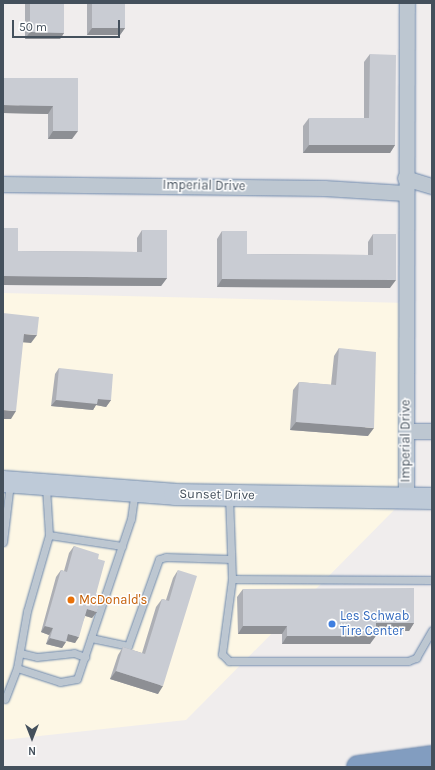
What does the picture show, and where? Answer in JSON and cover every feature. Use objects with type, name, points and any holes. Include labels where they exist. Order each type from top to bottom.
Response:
[{"type":"highway","points":[[358,767],[432,757]]},
{"type":"street","name":"Imperial Drive","points":[[406,498],[404,178],[407,3]]},
{"type":"street","points":[[404,178],[432,186]]},
{"type":"street","name":"Imperial Drive","points":[[3,184],[324,188],[404,193]]},
{"type":"street","points":[[406,431],[432,431]]},
{"type":"street","name":"Sunset Drive","points":[[7,482],[135,491],[229,495],[432,498]]},
{"type":"lane","points":[[3,542],[7,482]]},
{"type":"lane","points":[[6,699],[17,668],[27,611],[49,535],[46,485]]},
{"type":"lane","points":[[17,668],[60,682],[77,679],[122,546],[135,491]]},
{"type":"lane","points":[[229,495],[232,579],[222,654],[229,661],[408,661],[416,658],[432,630]]},
{"type":"lane","points":[[49,535],[122,546]]},
{"type":"lane","points":[[91,638],[128,646],[159,559],[166,556],[231,559]]},
{"type":"lane","points":[[232,579],[432,580]]},
{"type":"lane","points":[[20,653],[37,658],[74,653],[85,656]]},
{"type":"shaded area","points":[[3,293],[407,303],[406,498],[186,720],[3,740]]},
{"type":"building","points":[[30,3],[64,3],[64,33],[30,32]]},
{"type":"building","points":[[92,3],[125,3],[125,28],[92,28]]},
{"type":"building","points":[[370,54],[396,55],[395,145],[309,145],[309,118],[369,118]]},
{"type":"building","points":[[3,78],[78,78],[78,131],[53,131],[53,106],[3,105]]},
{"type":"building","points":[[3,228],[18,228],[18,251],[142,252],[142,230],[167,230],[167,278],[3,276]]},
{"type":"building","points":[[222,231],[247,231],[247,254],[373,255],[373,234],[396,234],[396,280],[222,279]]},
{"type":"building","points":[[3,313],[39,317],[37,335],[24,334],[16,411],[3,410]]},
{"type":"building","points":[[339,348],[376,352],[374,428],[296,422],[299,382],[336,385]]},
{"type":"building","points":[[59,368],[113,374],[111,400],[98,399],[97,404],[56,400]]},
{"type":"building","name":"McDonald's","points":[[74,546],[99,554],[98,559],[105,561],[96,594],[102,595],[97,612],[87,609],[79,637],[68,634],[66,642],[50,638],[53,628],[45,626],[61,570],[67,572]]},
{"type":"building","points":[[178,570],[197,576],[163,686],[116,671],[123,647],[145,654],[162,599],[169,601]]},
{"type":"building","points":[[414,588],[414,623],[376,623],[376,636],[287,636],[287,626],[243,626],[243,589]]},
{"type":"place","name":"McDonald's","points":[[71,600]]},
{"type":"place","name":"Les Schwab Tire Center","points":[[332,624]]}]
